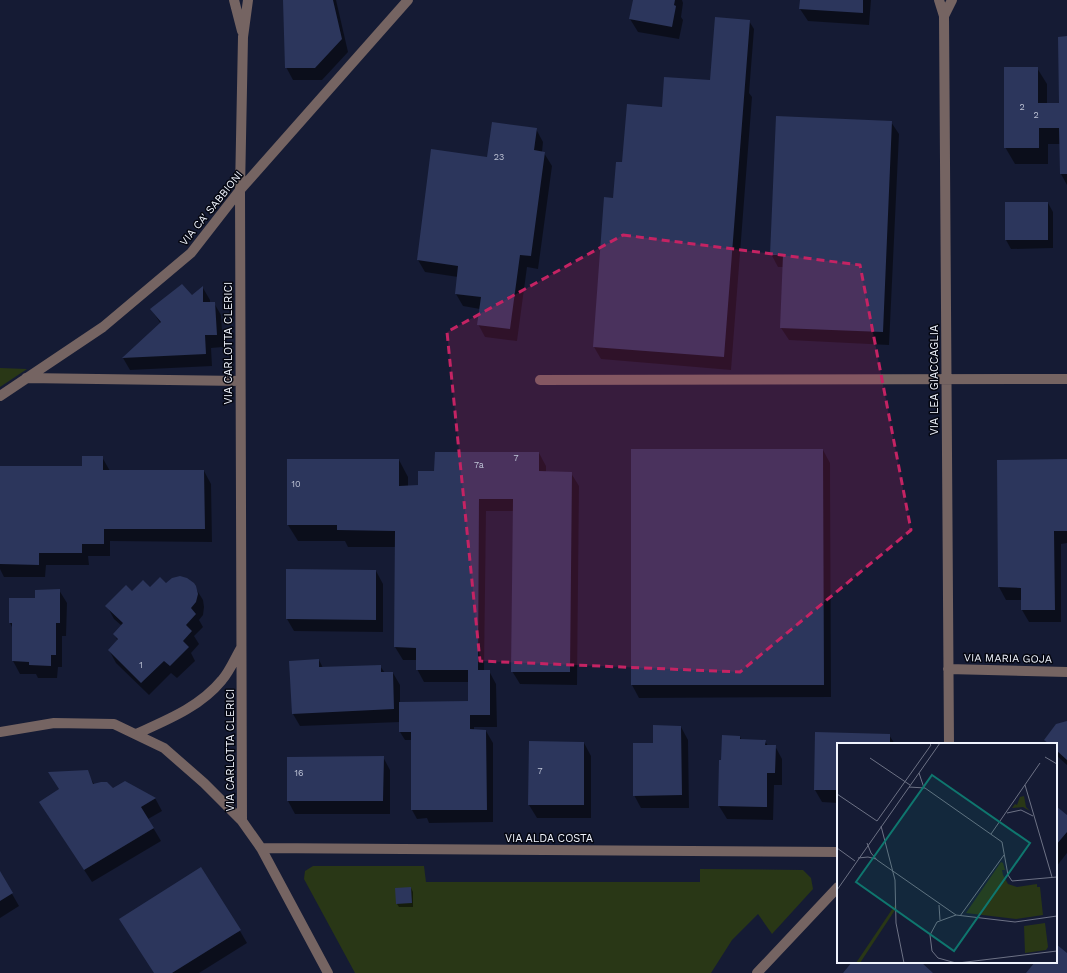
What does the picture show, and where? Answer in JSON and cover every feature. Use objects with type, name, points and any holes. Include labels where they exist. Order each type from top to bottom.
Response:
[{"type":"street","name":"VIA CARLOTTA CLERICI","points":[[234,0],[243,37]]},
{"type":"street","name":"VIA CARLOTTA CLERICI","points":[[248,0],[243,37],[240,190],[242,821],[261,848],[328,973]]},
{"type":"street","name":"VIA CA' SABBIONI","points":[[0,396],[102,327],[192,253],[240,190],[408,0]]},
{"type":"street","name":"VIA LEA GIACCAGLIA","points":[[939,0],[944,16],[949,743]]},
{"type":"street","name":"VIA LEA GIACCAGLIA","points":[[944,16],[952,0]]},
{"type":"street","points":[[26,378],[240,381]]},
{"type":"street","points":[[540,380],[1067,379]]},
{"type":"street","name":"VIA CARLOTTA CLERICI","points":[[136,734],[170,719],[198,703],[222,680],[241,648]]},
{"type":"street","name":"VIA MARIA GOJA","points":[[948,669],[1067,672]]},
{"type":"street","points":[[0,732],[54,723],[114,724],[164,748],[204,783],[242,821]]},
{"type":"street","name":"VIA ALDA COSTA","points":[[261,848],[837,852]]},
{"type":"street","points":[[756,973],[837,888]]},
{"type":"highlighted area","points":[[623,235],[860,265],[911,530],[740,672],[480,661],[447,332]]},
{"type":"green space","points":[[0,368],[27,369],[0,387]]},
{"type":"green space","points":[[313,866],[424,866],[426,882],[700,882],[700,869],[803,870],[811,878],[813,889],[772,934],[758,914],[732,940],[711,973],[355,973],[304,879],[305,871]]},
{"type":"building","points":[[283,0],[333,0],[342,39],[315,68],[285,68]]},
{"type":"building","points":[[633,0],[675,0],[674,5],[676,6],[672,27],[629,19]]},
{"type":"building","points":[[800,0],[863,0],[863,13],[799,9]]},
{"type":"building","points":[[715,17],[750,20],[724,357],[593,347],[604,197],[613,198],[616,162],[622,162],[627,104],[662,107],[664,77],[710,80]]},
{"type":"building","points":[[1067,36],[1067,174],[1060,174],[1059,128],[1039,128],[1039,148],[1004,148],[1004,67],[1038,67],[1038,103],[1059,103],[1058,37]]},
{"type":"building","points":[[776,116],[892,121],[883,332],[780,328],[783,255],[770,255]]},
{"type":"building","points":[[492,122],[537,128],[534,150],[545,152],[531,256],[520,255],[510,329],[477,325],[481,297],[455,294],[458,266],[417,260],[431,149],[487,157]]},
{"type":"building","points":[[1005,202],[1048,202],[1048,240],[1005,240]]},
{"type":"building","points":[[182,284],[192,295],[203,286],[203,302],[215,302],[217,335],[205,335],[206,354],[122,358],[161,322],[150,309]]},
{"type":"building","points":[[631,449],[823,449],[824,685],[631,685]]},
{"type":"building","points":[[435,452],[539,452],[539,471],[572,472],[570,672],[511,672],[513,499],[479,499],[478,670],[490,670],[490,715],[470,715],[470,729],[486,730],[487,810],[411,810],[411,732],[399,732],[399,702],[468,701],[468,670],[416,670],[416,648],[394,647],[395,531],[337,530],[337,525],[287,525],[287,459],[399,459],[399,486],[418,485],[418,471],[434,471]]},
{"type":"building","points":[[82,456],[103,456],[103,470],[204,470],[205,529],[104,529],[104,544],[82,544],[82,553],[39,553],[39,565],[0,564],[0,466],[82,466]]},
{"type":"building","points":[[1067,459],[1067,531],[1054,531],[1055,610],[1021,610],[1021,588],[998,587],[997,460]]},
{"type":"building","points":[[286,569],[376,570],[376,620],[286,619]]},
{"type":"building","points":[[180,576],[187,578],[194,583],[198,594],[196,602],[191,608],[196,614],[186,625],[192,631],[183,641],[189,647],[170,666],[164,661],[141,683],[108,650],[118,639],[113,634],[123,623],[105,606],[126,585],[132,591],[143,580],[150,587],[160,577],[166,583],[172,578]]},
{"type":"building","points":[[60,589],[60,623],[56,623],[56,655],[51,655],[51,666],[29,665],[29,662],[12,661],[12,623],[9,623],[9,598],[35,598],[35,590]]},
{"type":"building","points":[[319,659],[319,667],[381,665],[381,672],[393,672],[394,709],[292,714],[289,661]]},
{"type":"building","points":[[1067,721],[1067,760],[1057,751],[1057,743],[1048,743],[1044,740],[1056,724]]},
{"type":"building","points":[[653,725],[681,726],[682,795],[633,796],[633,743],[653,743]]},
{"type":"building","points":[[815,732],[890,734],[890,743],[837,743],[837,790],[814,790]]},
{"type":"building","points":[[722,735],[740,736],[740,739],[766,740],[765,745],[776,745],[775,773],[767,773],[767,807],[718,806],[719,760],[721,760]]},
{"type":"building","points":[[529,741],[584,742],[584,805],[528,805]]},
{"type":"building","points":[[384,756],[383,801],[287,801],[287,757]]},
{"type":"building","points":[[88,770],[93,784],[107,782],[113,788],[125,781],[156,798],[141,807],[154,828],[84,870],[39,802],[59,789],[48,772]]},
{"type":"building","points":[[1057,807],[1067,815],[1067,832],[1057,844]]},
{"type":"building","points":[[201,867],[241,930],[172,973],[154,973],[119,919]]},
{"type":"building","points":[[0,871],[13,893],[0,901]]},
{"type":"building","points":[[411,887],[412,903],[396,904],[395,888]]},
{"type":"building","points":[[1057,945],[1067,953],[1067,973],[1026,973],[1034,963],[1057,963]]},
{"type":"building","points":[[851,963],[922,963],[933,973],[843,973]]}]
